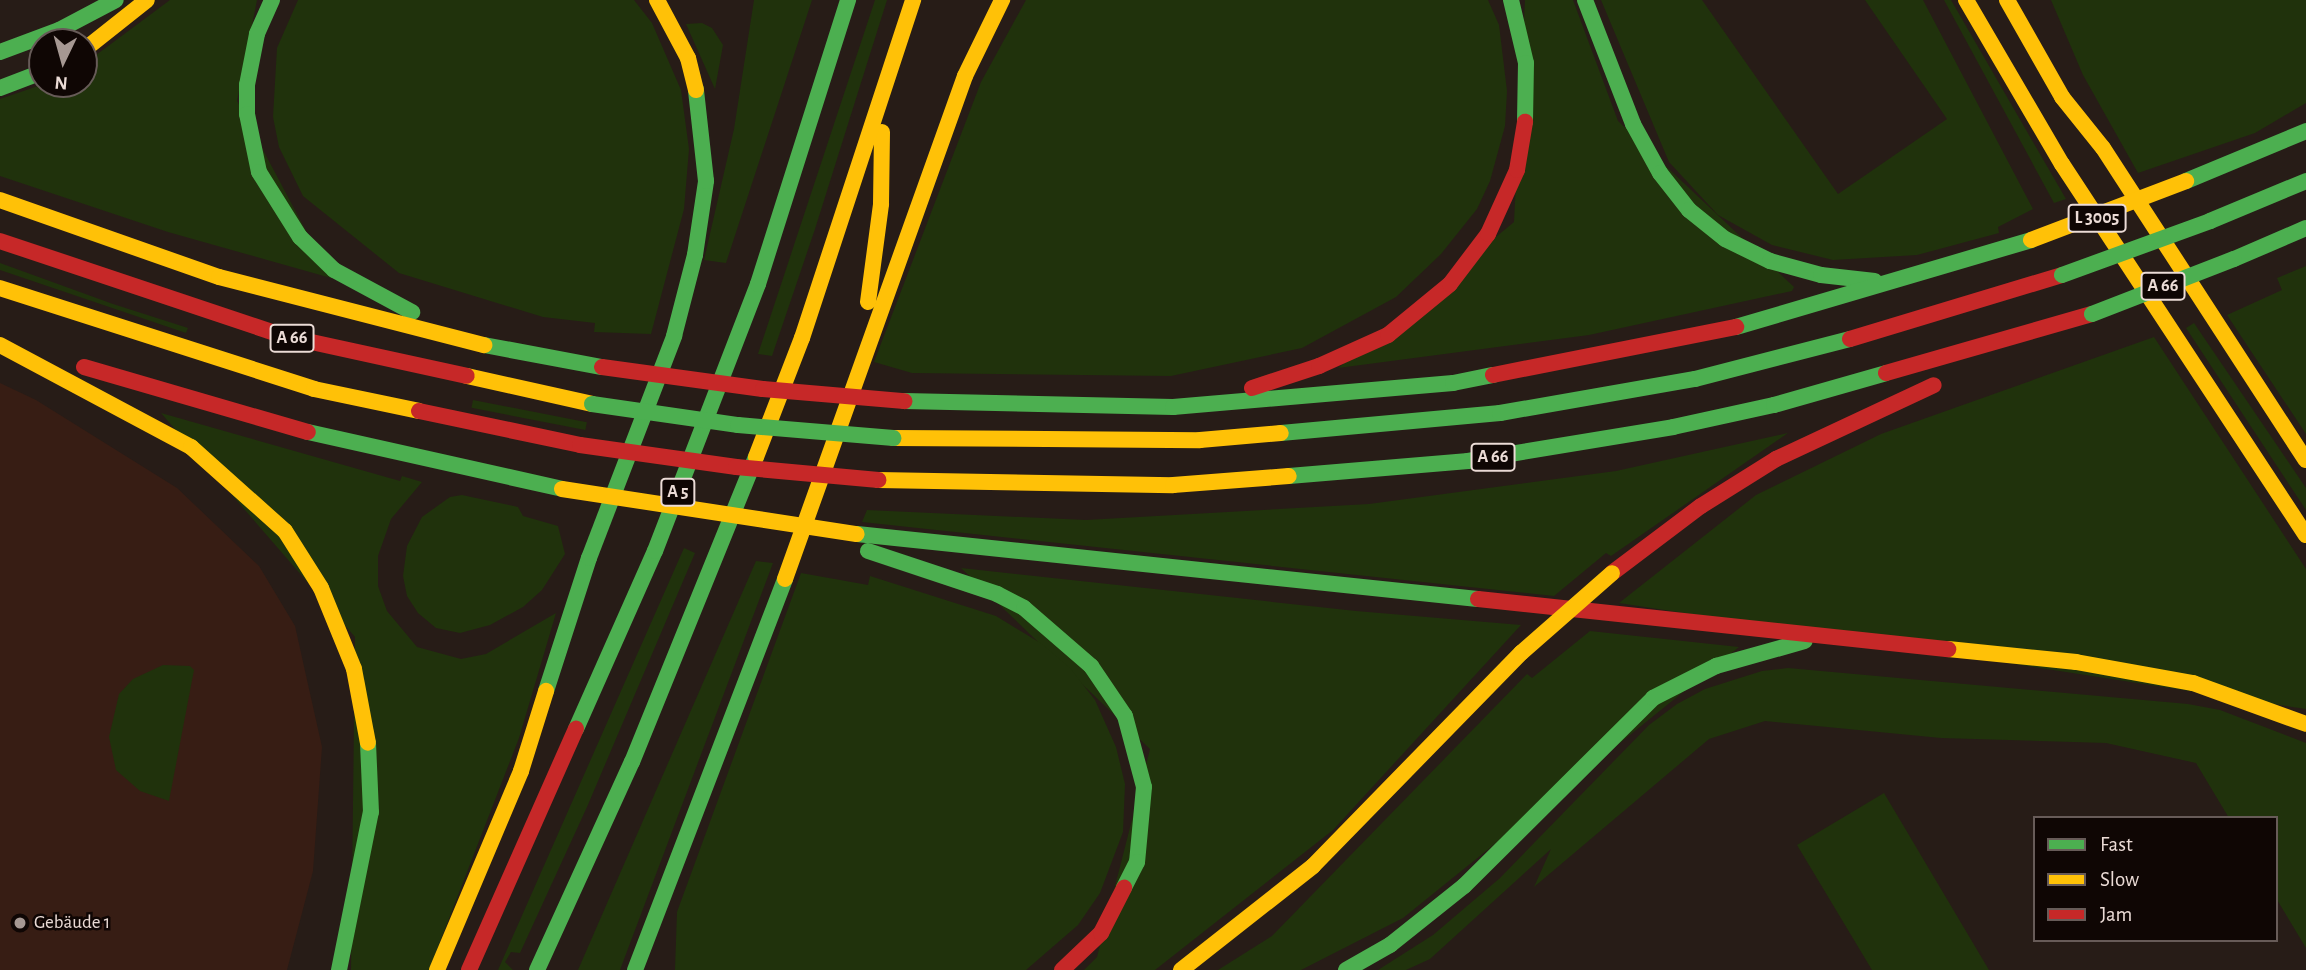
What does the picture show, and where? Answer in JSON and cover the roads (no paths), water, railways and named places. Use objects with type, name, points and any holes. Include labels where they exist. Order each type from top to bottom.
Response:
[{"type":"highway","points":[[0,52],[59,30],[116,0]]},
{"type":"highway","points":[[98,39],[147,0]]},
{"type":"highway","points":[[272,0],[251,57],[247,114],[259,172],[279,207],[300,237],[334,270],[477,344]]},
{"type":"highway","points":[[437,970],[521,771],[589,558],[674,336],[695,255],[706,181],[702,113],[688,58],[657,0]]},
{"type":"highway","name":"A 5","points":[[469,970],[655,551],[758,284],[848,0]]},
{"type":"highway","points":[[537,970],[632,762],[715,564],[802,338],[914,0]]},
{"type":"highway","points":[[635,970],[792,562],[861,360],[965,76],[1002,0]]},
{"type":"highway","points":[[1173,407],[1271,383],[1359,350],[1415,317],[1450,284],[1500,211],[1521,152],[1526,62],[1511,0]]},
{"type":"highway","points":[[1585,0],[1645,149],[1675,192],[1706,225],[1746,250],[1794,268],[1898,282]]},
{"type":"highway","name":"L 3005","points":[[1966,0],[2062,164],[2306,535]]},
{"type":"highway","name":"L 3005","points":[[2007,0],[2062,97],[2103,148],[2306,460]]},
{"type":"highway","points":[[0,88],[28,77]]},
{"type":"highway","points":[[2078,89],[2103,148]]},
{"type":"highway","points":[[861,360],[881,204],[883,95]]},
{"type":"highway","points":[[0,201],[219,277],[477,344],[601,367],[764,389],[904,401],[1173,407],[1360,395],[1546,368],[1715,333],[1898,282],[2031,240],[2186,181],[2305,131]]},
{"type":"highway","name":"A 66","points":[[0,241],[284,336],[592,404],[738,425],[893,438],[996,442],[1200,440],[1500,413],[1696,379],[1792,357],[2062,275],[2210,221],[2306,181]]},
{"type":"highway","name":"A 66","points":[[0,288],[138,337],[314,389],[580,445],[736,467],[878,480],[1173,485],[1468,461],[1673,428],[1774,405],[2092,314],[2306,228]]},
{"type":"highway","points":[[1993,361],[2092,314]]},
{"type":"highway","points":[[0,338],[212,407],[404,456],[562,489],[855,540],[1823,636],[2149,673],[2236,696],[2306,724]]},
{"type":"highway","points":[[0,345],[191,447],[285,531],[321,588],[354,669],[370,757],[371,811],[340,970]]},
{"type":"highway","points":[[1181,970],[1313,866],[1521,653],[1612,573],[1701,506],[1776,459],[1867,413],[1947,380]]},
{"type":"highway","points":[[855,540],[997,594],[1024,608],[1084,658],[1125,716],[1144,787],[1137,862],[1101,933],[1062,970]]},
{"type":"highway","points":[[1346,970],[1390,945],[1464,886],[1653,698],[1716,666],[1823,636]]},
{"type":"highway","points":[[663,946],[671,882]]},
{"type":"place","name":"Gebäude 1","points":[[20,923]]}]
